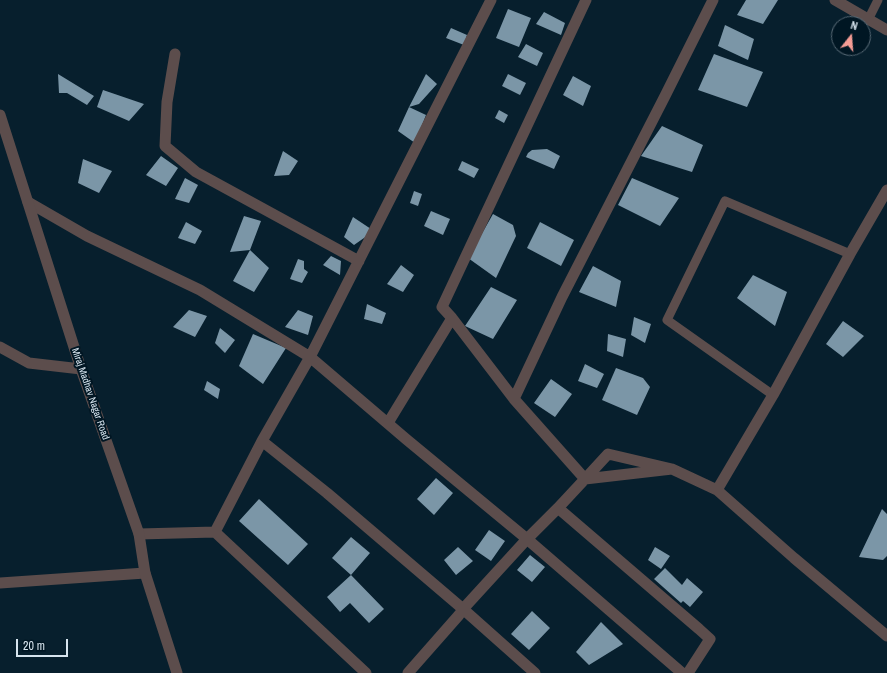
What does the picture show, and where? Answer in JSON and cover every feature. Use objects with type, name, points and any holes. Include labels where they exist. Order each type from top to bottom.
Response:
[{"type":"street","points":[[215,532],[262,440],[310,357],[491,0]]},
{"type":"street","points":[[585,479],[514,399],[442,307],[586,0]]},
{"type":"street","points":[[514,399],[562,297],[713,0]]},
{"type":"street","points":[[835,0],[861,16]]},
{"type":"street","points":[[871,22],[887,30]]},
{"type":"street","points":[[175,54],[167,102],[166,146],[196,172],[359,261]]},
{"type":"street","name":"Miraj Madhav Nagar Road","points":[[0,115],[81,369],[139,534],[145,573],[177,673]]},
{"type":"street","points":[[717,490],[773,395],[850,254],[887,190]]},
{"type":"street","points":[[28,202],[87,236],[200,290],[310,357],[682,673]]},
{"type":"street","points":[[388,423],[452,318]]},
{"type":"street","points":[[0,347],[30,363],[81,369]]},
{"type":"street","points":[[262,440],[327,493],[463,609],[535,673]]},
{"type":"street","points":[[408,673],[463,609],[608,454],[672,469],[717,490],[794,558],[887,636]]},
{"type":"street","points":[[585,479],[672,469]]},
{"type":"street","points":[[558,508],[710,639],[688,673]]},
{"type":"street","points":[[139,534],[215,532],[366,673]]},
{"type":"street","points":[[0,583],[145,573]]},
{"type":"lane","points":[[870,16],[878,0]]},
{"type":"lane","points":[[773,395],[667,320],[725,201],[850,254]]},
{"type":"building","points":[[746,0],[778,0],[763,24],[737,15]]},
{"type":"building","points":[[508,9],[531,18],[519,47],[496,38]]},
{"type":"building","points":[[544,12],[565,23],[561,35],[536,24]]},
{"type":"building","points":[[725,25],[754,39],[748,60],[718,46]]},
{"type":"building","points":[[451,28],[467,35],[464,45],[446,38]]},
{"type":"building","points":[[526,44],[543,53],[537,66],[518,57]]},
{"type":"building","points":[[714,54],[763,72],[747,107],[698,90]]},
{"type":"building","points":[[58,74],[94,96],[87,105],[67,93],[59,93]]},
{"type":"building","points":[[426,74],[437,84],[419,104],[409,107]]},
{"type":"building","points":[[508,74],[526,83],[520,95],[502,86]]},
{"type":"building","points":[[573,76],[591,86],[583,106],[563,95]]},
{"type":"building","points":[[103,90],[144,104],[129,121],[97,107]]},
{"type":"building","points":[[409,107],[426,115],[415,143],[398,131]]},
{"type":"building","points":[[499,110],[508,115],[504,123],[495,118]]},
{"type":"building","points":[[662,126],[703,145],[692,172],[641,156]]},
{"type":"building","points":[[547,149],[560,156],[554,169],[526,157],[532,150]]},
{"type":"building","points":[[283,151],[298,161],[289,175],[274,176]]},
{"type":"building","points":[[161,156],[178,168],[166,186],[146,175]]},
{"type":"building","points":[[83,159],[112,171],[99,193],[78,183]]},
{"type":"building","points":[[462,161],[479,169],[474,178],[458,170]]},
{"type":"building","points":[[185,178],[198,185],[189,203],[175,199]]},
{"type":"building","points":[[632,178],[679,198],[660,226],[618,205]]},
{"type":"building","points":[[414,191],[422,194],[418,206],[410,203]]},
{"type":"building","points":[[431,211],[450,219],[443,235],[424,226]]},
{"type":"building","points":[[493,214],[513,225],[516,236],[496,278],[468,258]]},
{"type":"building","points":[[244,216],[261,221],[250,250],[230,252]]},
{"type":"building","points":[[353,217],[374,231],[354,245],[344,237]]},
{"type":"building","points":[[186,222],[202,231],[195,244],[178,238]]},
{"type":"building","points":[[540,222],[574,240],[561,266],[527,248]]},
{"type":"building","points":[[250,250],[269,268],[254,292],[233,281]]},
{"type":"building","points":[[331,256],[341,261],[340,275],[323,265]]},
{"type":"building","points":[[298,259],[304,261],[304,269],[308,272],[302,283],[290,279]]},
{"type":"building","points":[[401,265],[414,275],[403,292],[387,284]]},
{"type":"building","points":[[593,266],[621,281],[616,307],[579,292]]},
{"type":"building","points":[[753,275],[787,292],[775,326],[737,298]]},
{"type":"building","points":[[491,287],[517,300],[493,339],[465,326]]},
{"type":"building","points":[[367,304],[386,313],[382,324],[364,319]]},
{"type":"building","points":[[189,310],[207,316],[195,337],[173,327]]},
{"type":"building","points":[[298,310],[313,316],[308,335],[285,327]]},
{"type":"building","points":[[634,317],[651,324],[645,343],[631,335]]},
{"type":"building","points":[[843,321],[864,336],[843,357],[826,344]]},
{"type":"building","points":[[220,328],[235,340],[225,353],[215,343]]},
{"type":"building","points":[[253,334],[286,348],[263,384],[239,366]]},
{"type":"building","points":[[608,334],[626,339],[623,357],[607,351]]},
{"type":"building","points":[[585,364],[604,374],[597,388],[578,381]]},
{"type":"building","points":[[616,368],[643,378],[650,387],[637,415],[602,400]]},
{"type":"building","points":[[551,379],[572,394],[555,417],[534,403]]},
{"type":"building","points":[[207,381],[220,389],[218,399],[204,390]]},
{"type":"building","points":[[436,478],[453,493],[434,515],[417,499]]},
{"type":"building","points":[[259,499],[308,544],[288,565],[239,521]]},
{"type":"building","points":[[882,509],[887,514],[887,556],[883,560],[859,557]]},
{"type":"building","points":[[489,530],[505,541],[491,561],[475,550]]},
{"type":"building","points":[[351,537],[370,553],[351,575],[332,558]]},
{"type":"building","points":[[458,547],[473,561],[456,575],[444,560]]},
{"type":"building","points":[[655,547],[670,556],[661,569],[648,560]]},
{"type":"building","points":[[530,555],[545,567],[532,582],[517,570]]},
{"type":"building","points":[[665,568],[682,585],[687,578],[703,592],[690,607],[683,601],[681,603],[654,579]]},
{"type":"building","points":[[351,575],[384,609],[369,623],[350,603],[340,612],[327,597]]},
{"type":"building","points":[[532,611],[550,628],[529,650],[511,634]]},
{"type":"building","points":[[601,622],[623,644],[589,665],[576,652]]}]
